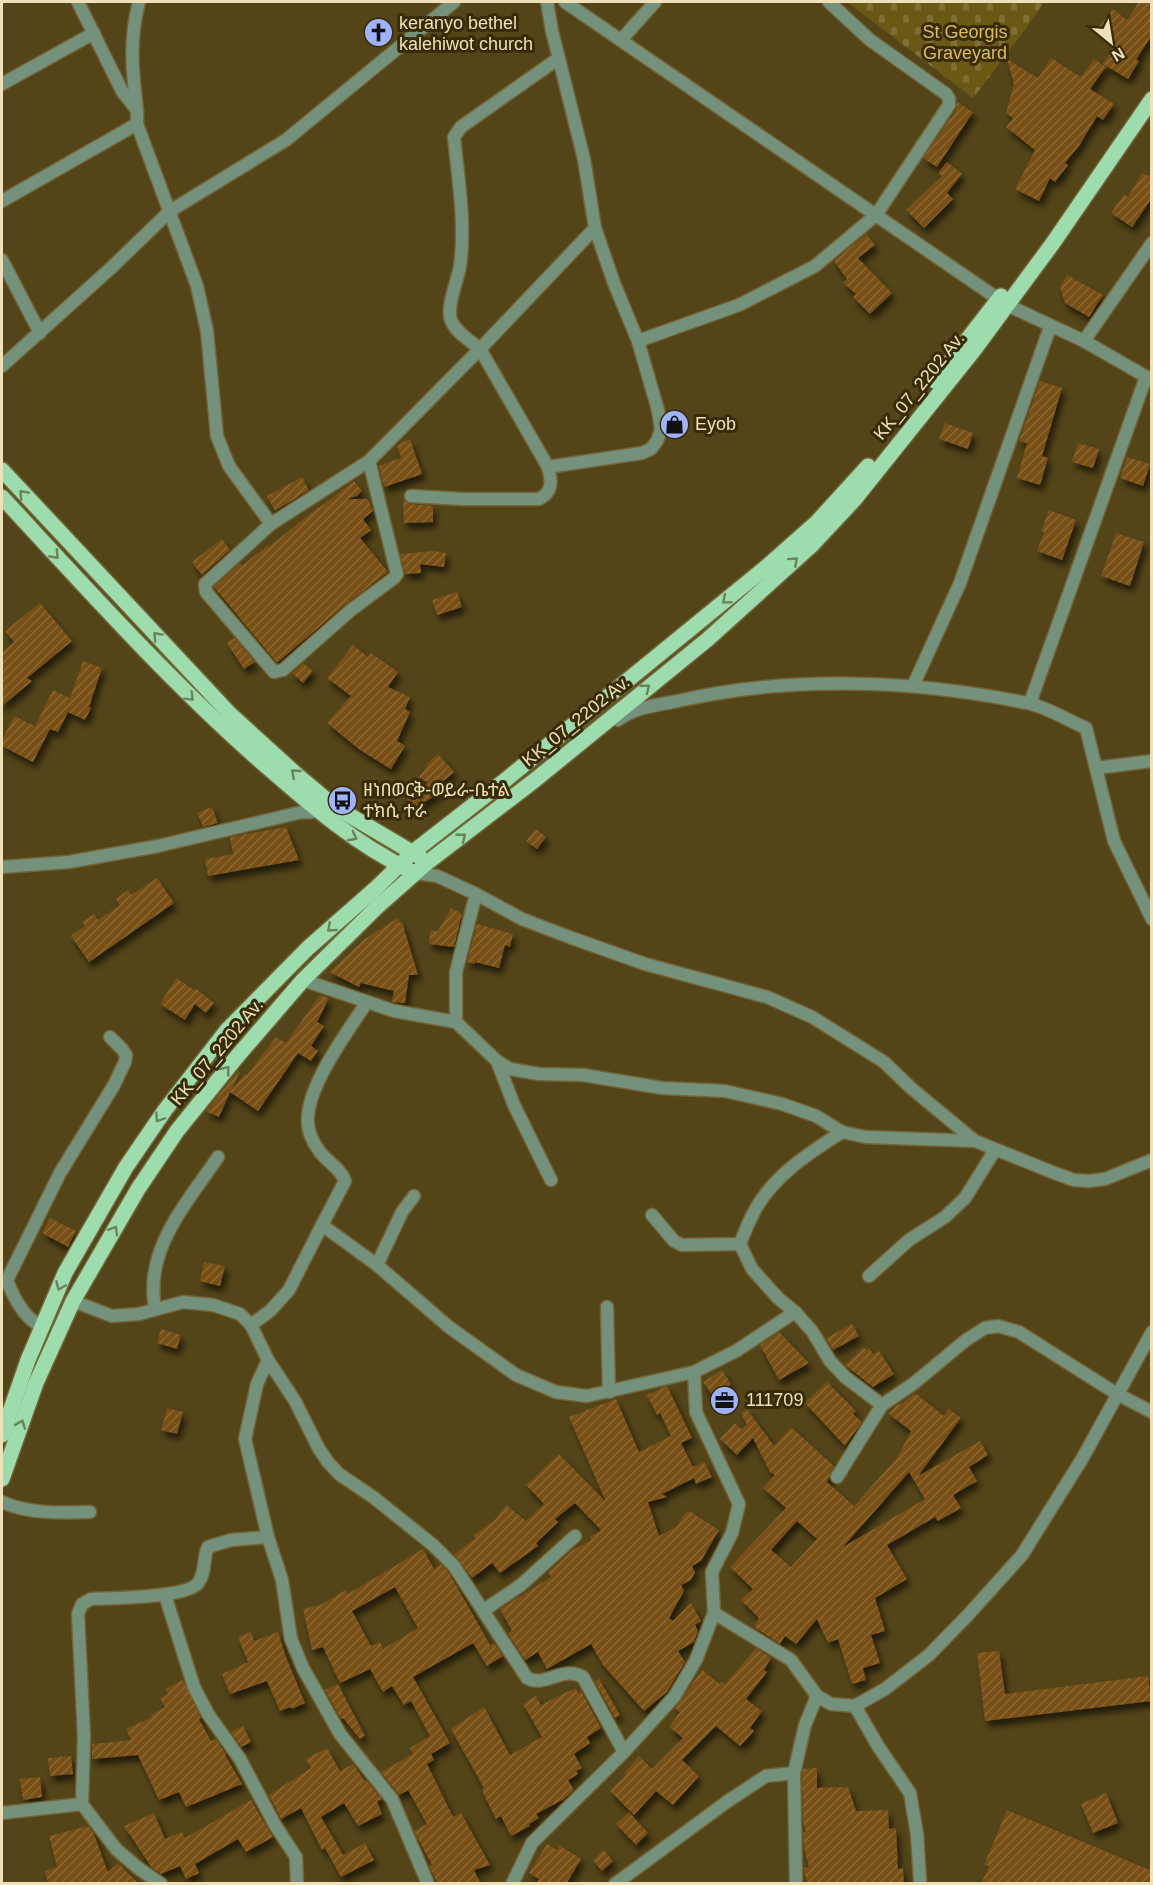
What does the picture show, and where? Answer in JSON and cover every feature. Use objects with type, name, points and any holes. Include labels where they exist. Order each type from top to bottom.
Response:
[{"type":"main road","points":[[2,1435],[28,1360],[65,1273],[126,1167],[165,1110],[226,1030],[278,978],[413,852],[503,782],[756,576],[817,522],[856,480],[1003,303],[1152,90]]},
{"type":"main road","name":"KK_07_2202 Av.","points":[[2,1479],[36,1383],[74,1301],[138,1189],[177,1131],[235,1059],[303,980],[352,930],[428,862],[535,780],[708,639],[812,544],[854,500],[974,350],[1003,303],[1152,99]]},
{"type":"main road","points":[[2,470],[230,714],[297,775],[344,832],[416,873]]},
{"type":"main road","points":[[2,497],[158,665],[214,721],[323,806],[350,815],[428,862]]},
{"type":"street","points":[[78,2],[122,91],[138,111]]},
{"type":"street","points":[[139,2],[132,29],[137,124],[196,286],[207,331],[218,436],[229,466],[271,524]]},
{"type":"street","points":[[2,366],[111,268],[170,211],[286,140],[454,2]]},
{"type":"street","points":[[547,2],[584,159],[595,228],[614,283],[638,341],[658,410],[661,430],[651,449],[642,453],[548,467]]},
{"type":"street","points":[[565,2],[1003,303],[1084,341],[1149,379],[1030,703]]},
{"type":"street","points":[[621,40],[655,2]]},
{"type":"street","points":[[638,341],[739,305],[815,266],[876,215],[949,105],[946,94],[870,40],[829,2]]},
{"type":"street","points":[[2,84],[94,33]]},
{"type":"street","points":[[411,496],[462,499],[539,499],[546,495],[551,486],[548,467],[480,349],[457,329],[451,320],[450,308],[460,266],[462,235],[454,136],[461,127],[559,58]]},
{"type":"street","points":[[2,201],[137,124]]},
{"type":"street","points":[[369,461],[397,574],[278,672],[274,672],[206,592],[204,584],[271,524],[369,461],[595,228]]},
{"type":"street","points":[[1084,341],[1152,243]]},
{"type":"street","points":[[2,260],[40,333]]},
{"type":"street","points":[[913,686],[960,583],[1050,327]]},
{"type":"street","points":[[535,780],[629,712],[704,695],[779,684],[913,686],[1030,703],[1086,728],[1114,841],[1152,919]]},
{"type":"street","points":[[1096,768],[1152,761]]},
{"type":"street","points":[[2,867],[80,861],[158,846],[302,812],[310,813],[323,806]]},
{"type":"street","points":[[428,862],[437,876]]},
{"type":"street","points":[[416,873],[437,876],[522,919],[569,937],[645,964],[767,997],[812,1017],[885,1062],[911,1088],[975,1141],[1057,1174],[1074,1180],[1089,1181],[1115,1176],[1152,1160]]},
{"type":"street","points":[[456,1022],[456,972],[476,894]]},
{"type":"street","points":[[303,980],[394,1011],[456,1022],[497,1061],[510,1069],[539,1074],[583,1075],[662,1088],[725,1091],[782,1104],[816,1116],[842,1132],[867,1137],[975,1141]]},
{"type":"street","points":[[251,1325],[270,1311],[289,1290],[345,1180],[343,1174],[318,1149],[308,1123],[310,1106],[323,1071],[367,1002]]},
{"type":"street","points":[[2,1293],[60,1173],[114,1085],[125,1062],[126,1055],[110,1037]]},
{"type":"street","points":[[497,1061],[514,1105],[551,1180]]},
{"type":"street","points":[[842,1132],[806,1156],[776,1182],[753,1212],[740,1244],[752,1269],[812,1331],[830,1361],[845,1377],[882,1405]]},
{"type":"street","points":[[869,1276],[909,1240],[945,1217],[965,1198],[996,1150]]},
{"type":"street","points":[[155,1308],[152,1291],[158,1255],[167,1234],[218,1157]]},
{"type":"street","points":[[377,1265],[402,1212],[414,1196]]},
{"type":"street","points":[[652,1215],[674,1241],[682,1245],[740,1244]]},
{"type":"street","points":[[322,1225],[377,1265],[449,1327],[516,1375],[556,1392],[586,1396],[694,1372],[736,1351],[795,1312]]},
{"type":"street","points":[[7,1280],[12,1293],[30,1321],[42,1327]]},
{"type":"street","points":[[74,1301],[112,1316],[139,1314],[183,1302],[213,1305],[240,1314],[251,1325],[268,1360],[295,1401],[328,1462],[339,1474],[433,1545],[454,1566],[527,1678],[533,1681],[576,1672],[583,1677],[624,1752]]},
{"type":"street","points":[[607,1307],[609,1392]]},
{"type":"street","points":[[837,1477],[882,1405],[985,1328],[998,1326],[1019,1332],[1117,1394],[1152,1412]]},
{"type":"street","points":[[714,1613],[791,1660],[817,1696],[831,1704],[855,1706],[885,1689],[929,1655],[1022,1555],[1082,1459],[1152,1332]]},
{"type":"street","points":[[268,1360],[257,1384],[244,1439],[268,1537],[282,1580],[291,1639],[303,1668],[340,1734],[392,1799],[428,1884]]},
{"type":"street","points":[[512,1884],[532,1844],[624,1752],[674,1697],[696,1660],[714,1613],[712,1572],[732,1533],[739,1504],[696,1412],[694,1372]]},
{"type":"street","points":[[2,1502],[10,1506],[58,1513],[90,1512]]},
{"type":"street","points":[[484,1610],[521,1585],[575,1536]]},
{"type":"street","points":[[161,1884],[116,1849],[82,1804],[84,1736],[78,1614],[82,1604],[91,1599],[165,1595],[194,1588],[200,1582],[206,1565],[205,1554],[208,1547],[231,1540],[268,1537]]},
{"type":"street","points":[[165,1595],[194,1687],[208,1714],[240,1759],[275,1825],[296,1857],[297,1884]]},
{"type":"street","points":[[796,1884],[794,1773],[805,1725],[817,1696]]},
{"type":"street","points":[[855,1706],[910,1794],[917,1834],[920,1880]]},
{"type":"street","points":[[615,1884],[766,1776],[794,1773]]},
{"type":"street","points":[[2,1813],[82,1804]]},
{"type":"green space","name":"St Georgis Graveyard","points":[[847,2],[1044,2],[973,98]]},
{"type":"building","points":[[1139,2],[1152,2],[1152,35],[1136,60],[1139,61],[1128,79],[1103,64],[1116,42],[1098,28],[1113,9],[1127,20]]},
{"type":"building","points":[[1051,58],[1081,77],[1094,59],[1106,67],[1090,89],[1114,104],[1103,120],[1097,116],[1079,146],[1065,163],[1068,165],[1055,182],[1050,178],[1039,201],[1015,189],[1035,150],[1006,127],[1013,118],[1006,113],[1014,84],[1007,59],[1038,78]]},
{"type":"building","points":[[957,102],[973,112],[937,167],[923,158],[956,110]]},
{"type":"building","points":[[947,162],[962,174],[947,193],[953,199],[924,228],[906,210],[942,176],[938,173]]},
{"type":"building","points":[[1142,173],[1152,177],[1152,198],[1132,227],[1111,213],[1124,194],[1128,197]]},
{"type":"building","points":[[866,234],[875,245],[858,258],[892,293],[870,314],[853,297],[856,294],[843,283],[847,279],[834,261]]},
{"type":"building","points":[[1067,275],[1103,295],[1089,317],[1065,303],[1060,287]]},
{"type":"building","points":[[1040,381],[1062,388],[1042,456],[1048,458],[1040,485],[1017,478],[1027,443],[1019,441]]},
{"type":"building","points":[[945,423],[973,433],[968,449],[939,439]]},
{"type":"building","points":[[410,439],[422,474],[384,487],[379,466],[401,458],[397,445]]},
{"type":"building","points":[[1078,443],[1099,449],[1093,468],[1072,462]]},
{"type":"building","points":[[1127,457],[1150,464],[1143,486],[1120,478]]},
{"type":"building","points":[[302,477],[309,490],[275,511],[267,496]]},
{"type":"building","points":[[354,481],[362,491],[357,496],[347,499],[368,499],[373,511],[363,519],[371,530],[360,538],[388,572],[346,604],[277,663],[214,587],[240,563],[242,566],[268,545],[269,547]]},
{"type":"building","points":[[403,499],[410,504],[433,506],[433,522],[404,523]]},
{"type":"building","points":[[1049,510],[1076,520],[1062,560],[1037,551]]},
{"type":"building","points":[[1116,533],[1144,542],[1130,586],[1101,576]]},
{"type":"building","points":[[222,539],[230,550],[202,575],[192,562]]},
{"type":"building","points":[[433,551],[446,553],[444,567],[420,564],[421,573],[405,574],[400,554]]},
{"type":"building","points":[[457,592],[462,607],[437,615],[432,600]]},
{"type":"building","points":[[40,603],[72,641],[27,678],[32,681],[2,706],[2,653],[14,642],[5,631]]},
{"type":"building","points":[[235,638],[255,662],[244,669],[227,643]]},
{"type":"building","points":[[353,645],[368,657],[371,653],[398,672],[388,687],[410,697],[405,709],[410,712],[397,741],[405,746],[391,769],[360,750],[327,723],[351,696],[327,678]]},
{"type":"building","points":[[83,661],[102,668],[89,707],[91,708],[85,720],[68,712],[58,732],[50,729],[33,762],[2,746],[2,740],[14,716],[35,726],[53,690],[70,698]]},
{"type":"building","points":[[303,663],[313,671],[303,683],[292,673]]},
{"type":"building","points":[[438,754],[454,772],[436,788],[439,793],[414,809],[406,797],[428,783],[419,777],[427,764]]},
{"type":"building","points":[[212,807],[218,823],[203,827],[197,813]]},
{"type":"building","points":[[286,827],[299,860],[208,876],[205,859],[233,854],[230,837]]},
{"type":"building","points":[[536,829],[546,837],[537,849],[526,841]]},
{"type":"building","points":[[157,878],[174,903],[89,962],[71,936],[85,926],[82,922],[94,914],[98,920],[120,905],[116,899],[128,890],[131,895]]},
{"type":"building","points":[[451,908],[462,914],[454,947],[429,944],[430,930],[438,931]]},
{"type":"building","points":[[398,918],[400,923],[402,922],[418,975],[409,975],[405,1003],[392,1002],[394,991],[361,983],[359,987],[329,972],[366,938]]},
{"type":"building","points":[[477,924],[513,934],[510,947],[505,945],[499,968],[467,962]]},
{"type":"building","points":[[176,978],[194,990],[195,988],[214,1003],[206,1013],[195,1004],[185,1020],[160,1004]]},
{"type":"building","points":[[320,995],[329,998],[317,1022],[324,1026],[311,1046],[318,1051],[311,1061],[298,1053],[258,1111],[230,1092],[219,1117],[206,1111],[238,1071],[240,1072],[232,1089],[245,1074],[247,1075],[276,1037],[286,1043]]},
{"type":"building","points":[[50,1218],[76,1231],[68,1247],[42,1233]]},
{"type":"building","points":[[204,1262],[225,1266],[220,1286],[200,1281]]},
{"type":"building","points":[[852,1324],[859,1336],[833,1350],[826,1338]]},
{"type":"building","points":[[161,1329],[181,1335],[177,1349],[157,1343]]},
{"type":"building","points":[[779,1332],[809,1363],[779,1380],[760,1345]]},
{"type":"building","points":[[864,1347],[866,1350],[869,1348],[873,1354],[879,1351],[894,1374],[873,1387],[845,1365]]},
{"type":"building","points":[[722,1370],[731,1384],[713,1396],[703,1382]]},
{"type":"building","points":[[827,1382],[856,1411],[853,1414],[862,1422],[845,1446],[805,1403]]},
{"type":"building","points":[[667,1386],[692,1438],[681,1443],[693,1467],[704,1462],[712,1477],[696,1484],[694,1478],[662,1494],[667,1497],[648,1502],[659,1536],[677,1526],[686,1512],[691,1512],[719,1530],[701,1561],[692,1566],[695,1572],[691,1580],[681,1585],[684,1591],[669,1618],[673,1621],[691,1603],[701,1621],[695,1625],[698,1631],[694,1642],[678,1651],[685,1662],[667,1692],[644,1711],[603,1665],[591,1644],[547,1669],[538,1652],[525,1660],[508,1634],[512,1631],[500,1609],[551,1577],[548,1572],[571,1551],[591,1540],[590,1537],[601,1530],[575,1503],[555,1519],[558,1522],[536,1543],[538,1546],[500,1573],[492,1563],[472,1578],[454,1554],[476,1538],[473,1535],[494,1521],[506,1505],[526,1521],[544,1504],[526,1485],[559,1454],[606,1502],[569,1417],[616,1399],[639,1452],[671,1436],[660,1413],[657,1415],[647,1395]]},
{"type":"building","points":[[915,1393],[944,1416],[949,1409],[961,1418],[918,1476],[980,1441],[988,1455],[969,1467],[977,1481],[953,1495],[961,1508],[938,1521],[935,1517],[887,1545],[907,1579],[875,1598],[885,1631],[871,1635],[880,1663],[863,1668],[866,1680],[852,1684],[838,1639],[828,1643],[817,1619],[796,1644],[785,1636],[780,1644],[754,1627],[759,1618],[741,1600],[753,1589],[730,1567],[786,1508],[763,1488],[775,1475],[770,1472],[753,1438],[737,1455],[720,1439],[735,1423],[741,1429],[747,1425],[741,1413],[747,1409],[774,1446],[791,1427],[834,1466],[827,1482],[854,1506],[897,1458],[911,1431],[889,1414],[896,1405],[901,1404]],"holes":[[[909,1472],[925,1499],[843,1547]],[[797,1521],[817,1539],[791,1567],[771,1550]]]},
{"type":"building","points":[[167,1408],[183,1412],[177,1434],[161,1430]]},
{"type":"building","points":[[423,1549],[434,1569],[441,1564],[448,1571],[490,1645],[494,1643],[503,1656],[487,1666],[473,1643],[413,1677],[450,1743],[431,1754],[434,1760],[427,1764],[453,1817],[461,1813],[490,1865],[474,1870],[481,1884],[438,1884],[429,1866],[432,1865],[414,1831],[427,1824],[408,1790],[399,1795],[381,1772],[413,1754],[410,1748],[430,1736],[411,1701],[404,1705],[392,1686],[383,1692],[370,1669],[340,1683],[323,1647],[312,1650],[303,1609],[320,1605],[346,1590],[348,1594]],"holes":[[[395,1587],[418,1628],[383,1649],[380,1642],[371,1646],[352,1611]]]},
{"type":"building","points":[[251,1632],[254,1641],[278,1632],[305,1703],[280,1711],[267,1681],[230,1694],[222,1674],[248,1662],[238,1637]]},
{"type":"building","points":[[756,1648],[771,1658],[764,1670],[767,1672],[746,1699],[762,1711],[750,1728],[754,1731],[740,1746],[716,1726],[682,1760],[699,1776],[673,1805],[656,1791],[634,1815],[610,1791],[626,1775],[624,1773],[639,1756],[652,1769],[683,1738],[669,1727],[680,1712],[675,1708],[702,1670],[720,1684],[721,1682],[725,1684]]},
{"type":"building","points":[[999,1651],[1005,1694],[1148,1676],[1151,1701],[985,1721],[977,1653]]},
{"type":"building","points":[[599,1679],[620,1715],[615,1718],[595,1682]]},
{"type":"building","points":[[183,1680],[211,1741],[216,1739],[242,1784],[186,1807],[179,1792],[159,1800],[138,1755],[92,1759],[92,1744],[131,1740],[126,1729],[152,1717],[151,1715],[165,1707],[160,1698],[168,1694],[165,1689]]},
{"type":"building","points":[[338,1684],[365,1736],[360,1739],[343,1718],[341,1719],[325,1690]]},
{"type":"building","points":[[575,1688],[578,1693],[581,1691],[601,1728],[587,1737],[590,1743],[574,1754],[582,1768],[576,1771],[578,1774],[568,1780],[574,1790],[562,1801],[536,1814],[539,1818],[529,1824],[530,1826],[511,1836],[501,1816],[496,1819],[482,1790],[484,1788],[451,1729],[484,1707],[510,1755],[542,1737],[523,1704],[536,1696],[541,1705]]},
{"type":"building","points":[[243,1726],[251,1742],[241,1747],[231,1732]]},
{"type":"building","points":[[327,1748],[340,1771],[353,1764],[382,1799],[377,1801],[382,1814],[358,1826],[344,1803],[321,1817],[343,1855],[365,1843],[374,1860],[341,1877],[325,1848],[322,1850],[301,1808],[281,1819],[269,1795],[311,1768],[306,1759]]},
{"type":"building","points":[[71,1756],[73,1774],[50,1776],[48,1758]]},
{"type":"building","points":[[817,1768],[817,1788],[848,1787],[856,1811],[888,1810],[889,1829],[896,1828],[898,1869],[903,1868],[904,1884],[808,1884],[804,1872],[804,1868],[809,1867],[804,1848],[803,1833],[806,1832],[803,1822],[802,1774],[803,1769]]},
{"type":"building","points":[[40,1777],[42,1797],[23,1800],[20,1779]]},
{"type":"building","points":[[1106,1793],[1118,1823],[1093,1833],[1081,1804]]},
{"type":"building","points":[[251,1800],[273,1837],[246,1852],[238,1839],[195,1864],[199,1873],[186,1879],[180,1866],[161,1874],[152,1868],[124,1826],[154,1813],[165,1839],[182,1832],[185,1838]]},
{"type":"building","points":[[1007,1810],[1152,1871],[1152,1884],[981,1884],[989,1866],[984,1865]]},
{"type":"building","points":[[629,1812],[648,1833],[636,1845],[616,1824]]},
{"type":"building","points":[[88,1826],[93,1832],[108,1872],[118,1863],[139,1884],[48,1884],[45,1871],[57,1867],[49,1836]]},
{"type":"building","points":[[547,1844],[557,1850],[559,1845],[581,1859],[566,1884],[536,1884],[539,1879],[529,1873]]},
{"type":"building","points":[[604,1850],[613,1861],[602,1871],[593,1860]]},
{"type":"place","name":"keranyo bethel kalehiwot church","points":[[378,33]]},
{"type":"place","name":"Eyob","points":[[674,424]]},
{"type":"place","name":"ዘነበወርቅ-ወይራ-ቤተል ተክሲ ተራ","points":[[342,800]]},
{"type":"place","name":"111709","points":[[725,1400]]}]
